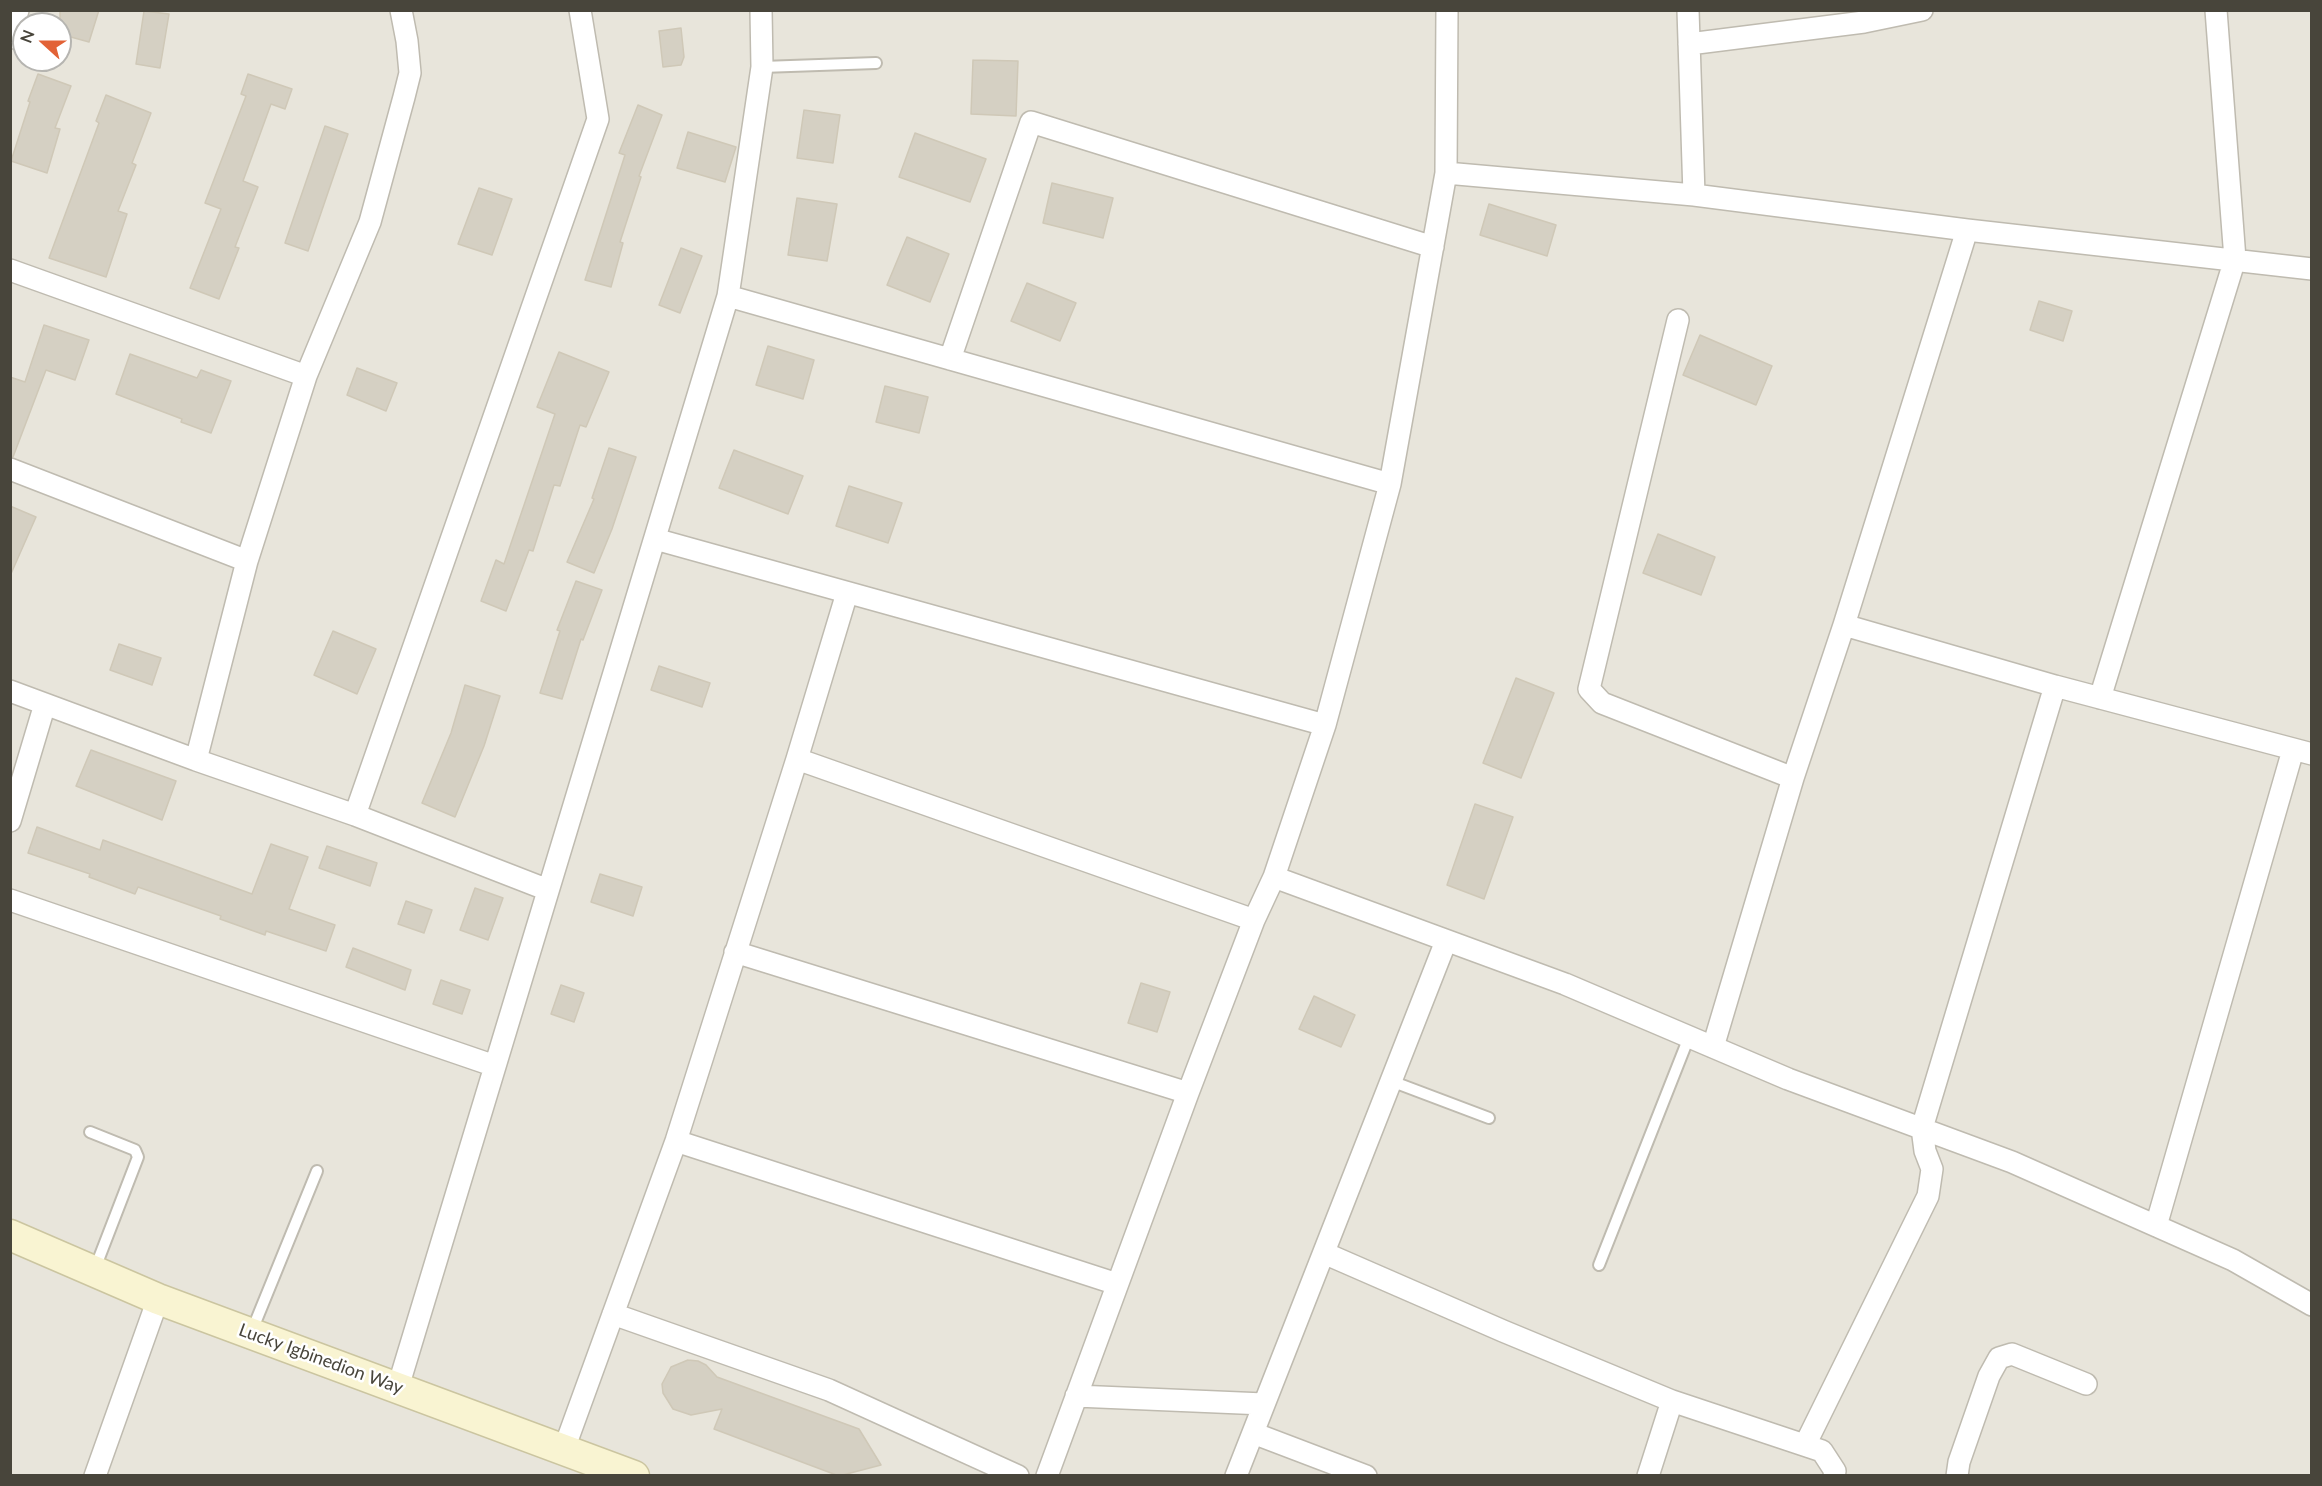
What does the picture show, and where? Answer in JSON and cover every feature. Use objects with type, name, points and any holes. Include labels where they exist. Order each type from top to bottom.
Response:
[{"type":"street","points":[[10,38],[18,10]]},
{"type":"street","points":[[196,760],[247,561],[306,376],[370,222],[410,73],[401,10]]},
{"type":"street","points":[[355,815],[598,119],[580,10]]},
{"type":"street","points":[[398,1387],[728,297],[762,67],[761,10]]},
{"type":"street","points":[[1047,1476],[1188,1093],[1254,920],[1274,877],[1325,725],[1390,484],[1446,173],[1447,10]]},
{"type":"street","points":[[1688,10],[1694,195]]},
{"type":"street","points":[[1689,44],[1864,22],[1922,10]]},
{"type":"street","points":[[2100,698],[2235,259],[2216,10]]},
{"type":"street","points":[[950,359],[1031,122],[1433,247]]},
{"type":"street","points":[[1446,173],[1694,195],[1967,230],[2312,268]]},
{"type":"street","points":[[1713,1047],[1793,778],[1844,625],[1967,230]]},
{"type":"street","points":[[10,270],[306,376]]},
{"type":"street","points":[[728,297],[1390,484]]},
{"type":"street","points":[[1678,320],[1589,688],[1602,703],[1793,778]]},
{"type":"street","points":[[10,469],[247,561]]},
{"type":"street","points":[[655,539],[1325,725]]},
{"type":"street","points":[[564,1449],[676,1141],[848,593]]},
{"type":"street","points":[[1844,625],[2055,686],[2302,752],[2156,1226]]},
{"type":"street","points":[[1805,1445],[1928,1196],[1932,1169],[1925,1151],[1922,1128],[2055,686]]},
{"type":"street","points":[[10,691],[196,760],[355,815],[548,890]]},
{"type":"street","points":[[10,821],[45,704]]},
{"type":"street","points":[[797,759],[1254,920]]},
{"type":"street","points":[[1274,877],[1565,984],[1788,1079],[2012,1162],[2233,1260],[2312,1305]]},
{"type":"street","points":[[10,900],[495,1066]]},
{"type":"street","points":[[1236,1476],[1446,941]]},
{"type":"street","points":[[735,952],[1188,1093]]},
{"type":"street","points":[[676,1141],[1117,1284]]},
{"type":"street","name":"Lucky Igbinedion Way","points":[[10,1235],[158,1299],[634,1476]]},
{"type":"street","points":[[1324,1252],[1503,1331],[1672,1401],[1822,1451],[1834,1471],[1834,1476]]},
{"type":"street","points":[[95,1476],[158,1299]]},
{"type":"street","points":[[613,1314],[829,1390],[1018,1476]]},
{"type":"street","points":[[1957,1476],[1959,1462],[1989,1376],[1999,1358],[2012,1354],[2086,1384]]},
{"type":"street","points":[[1077,1396],[1264,1404]]},
{"type":"street","points":[[1648,1476],[1672,1401]]},
{"type":"street","points":[[1253,1433],[1366,1476]]},
{"type":"lane","points":[[762,67],[876,63]]},
{"type":"lane","points":[[1599,1265],[1689,1037]]},
{"type":"lane","points":[[1391,1081],[1489,1118]]},
{"type":"lane","points":[[90,1132],[135,1150],[138,1157],[94,1271]]},
{"type":"lane","points":[[251,1334],[318,1171]]},
{"type":"shaded area","points":[[11,11],[2311,11],[2311,1475],[11,1475]]},
{"type":"building","points":[[60,10],[99,10],[89,42],[72,37],[72,12],[60,12]]},
{"type":"building","points":[[144,11],[169,14],[160,68],[136,64]]},
{"type":"building","points":[[681,28],[684,57],[681,65],[663,67],[659,31]]},
{"type":"building","points":[[973,60],[1018,61],[1016,116],[971,114]]},
{"type":"building","points":[[38,74],[71,86],[55,128],[60,129],[47,173],[11,161]]},
{"type":"building","points":[[248,74],[292,89],[285,109],[271,104],[243,181],[258,187],[235,247],[239,248],[219,299],[190,288],[221,209],[205,203],[246,96],[241,94]]},
{"type":"building","points":[[106,95],[151,113],[132,163],[136,165],[118,211],[127,214],[106,277],[49,258],[99,123],[96,121]]},
{"type":"building","points":[[638,105],[662,115],[639,176],[641,177],[620,242],[623,243],[611,287],[585,280],[625,155],[619,153]]},
{"type":"building","points":[[804,110],[840,115],[833,163],[797,158]]},
{"type":"building","points":[[325,126],[348,134],[308,251],[285,243]]},
{"type":"building","points":[[688,132],[736,147],[725,182],[677,168]]},
{"type":"building","points":[[915,133],[986,159],[970,202],[899,177]]},
{"type":"building","points":[[1052,183],[1113,198],[1103,238],[1043,223]]},
{"type":"building","points":[[479,188],[512,199],[492,255],[458,244]]},
{"type":"building","points":[[797,198],[837,204],[827,261],[788,255]]},
{"type":"building","points":[[1489,204],[1556,225],[1547,256],[1480,235]]},
{"type":"building","points":[[907,237],[949,254],[930,302],[887,285]]},
{"type":"building","points":[[681,248],[702,256],[680,313],[659,305]]},
{"type":"building","points":[[1027,283],[1076,303],[1060,341],[1011,321]]},
{"type":"building","points":[[2039,301],[2072,311],[2063,341],[2030,330]]},
{"type":"building","points":[[44,325],[89,340],[75,380],[46,370],[13,457],[10,457],[10,377],[25,382]]},
{"type":"building","points":[[1700,335],[1772,366],[1756,405],[1683,375]]},
{"type":"building","points":[[768,346],[814,360],[803,399],[756,385]]},
{"type":"building","points":[[559,352],[609,372],[586,427],[580,425],[560,486],[554,485],[533,551],[529,550],[506,611],[481,601],[496,560],[504,564],[555,414],[537,407]]},
{"type":"building","points":[[130,354],[197,378],[201,370],[231,381],[211,433],[181,422],[182,419],[116,394]]},
{"type":"building","points":[[357,368],[397,383],[386,411],[347,395]]},
{"type":"building","points":[[885,386],[928,397],[919,433],[876,422]]},
{"type":"building","points":[[609,448],[636,457],[612,529],[594,573],[567,562],[594,499],[592,498]]},
{"type":"building","points":[[734,450],[803,476],[788,514],[719,488]]},
{"type":"building","points":[[849,486],[902,503],[888,543],[836,526]]},
{"type":"building","points":[[10,506],[36,517],[10,576]]},
{"type":"building","points":[[1658,534],[1715,557],[1701,595],[1643,573]]},
{"type":"building","points":[[576,581],[602,590],[583,640],[581,639],[562,699],[540,693],[560,631],[557,630]]},
{"type":"building","points":[[333,631],[376,649],[357,694],[314,675]]},
{"type":"building","points":[[119,644],[161,658],[152,685],[110,670]]},
{"type":"building","points":[[659,666],[710,683],[702,707],[651,690]]},
{"type":"building","points":[[1516,678],[1554,693],[1521,778],[1483,763]]},
{"type":"building","points":[[465,685],[500,696],[484,746],[455,817],[422,803],[451,733]]},
{"type":"building","points":[[91,750],[176,781],[162,820],[76,786]]},
{"type":"building","points":[[1475,804],[1513,817],[1484,899],[1447,885]]},
{"type":"building","points":[[37,827],[100,850],[103,840],[252,894],[271,844],[308,857],[289,909],[335,925],[326,951],[266,931],[265,935],[220,919],[221,916],[138,887],[135,894],[89,877],[90,874],[28,853]]},
{"type":"building","points":[[327,846],[377,863],[370,886],[319,868]]},
{"type":"building","points":[[600,874],[642,887],[633,916],[591,902]]},
{"type":"building","points":[[475,888],[503,898],[488,940],[460,930]]},
{"type":"building","points":[[406,901],[432,910],[424,933],[398,924]]},
{"type":"building","points":[[353,948],[411,970],[405,990],[346,967]]},
{"type":"building","points":[[441,980],[470,990],[462,1014],[433,1004]]},
{"type":"building","points":[[1141,983],[1170,992],[1157,1032],[1128,1023]]},
{"type":"building","points":[[561,985],[584,993],[574,1022],[551,1014]]},
{"type":"building","points":[[1314,996],[1355,1015],[1341,1047],[1299,1029]]},
{"type":"building","points":[[688,1360],[706,1365],[717,1377],[859,1429],[881,1465],[839,1476],[714,1429],[722,1409],[691,1415],[673,1409],[663,1393],[662,1384],[671,1367]]}]
